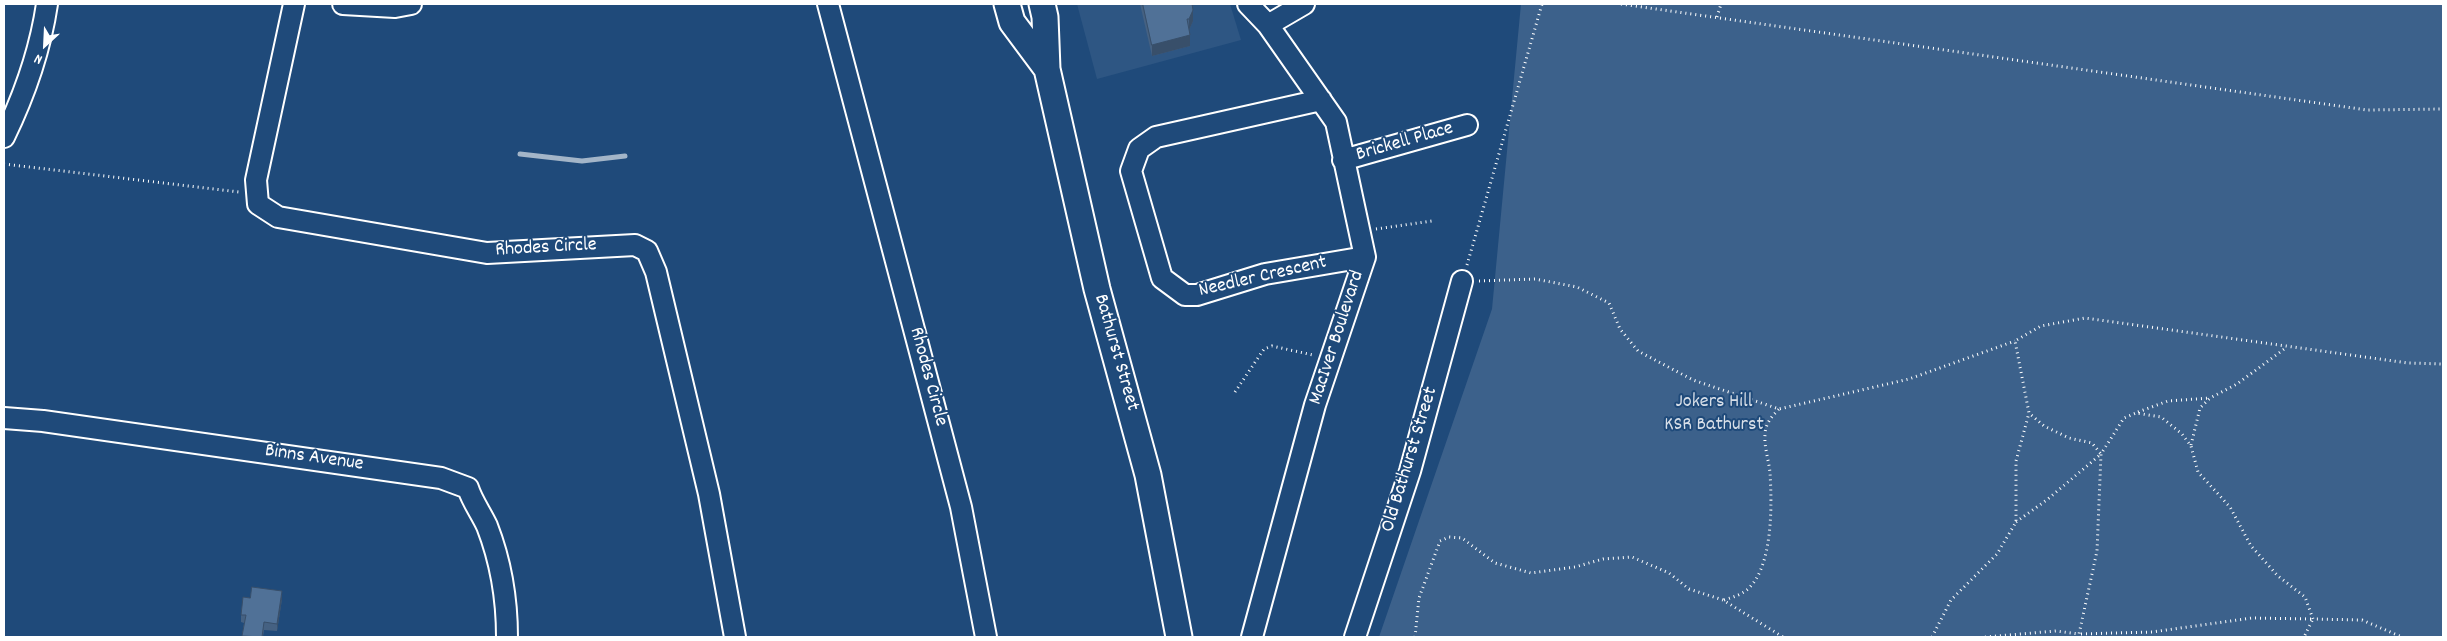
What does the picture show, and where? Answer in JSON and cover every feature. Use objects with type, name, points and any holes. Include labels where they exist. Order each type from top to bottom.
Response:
[{"type":"main road","name":"Bathurst Street","points":[[1007,4],[1012,22],[1047,70]]},
{"type":"main road","name":"Bathurst Street","points":[[1042,4],[1045,17],[1047,70],[1097,289],[1148,475],[1179,637]]},
{"type":"street","points":[[4,137],[23,98],[42,36],[47,4]]},
{"type":"street","points":[[257,194],[256,180],[294,4]]},
{"type":"street","points":[[342,4],[395,7],[411,4]]},
{"type":"street","name":"Rhodes Circle","points":[[828,4],[961,507],[986,637]]},
{"type":"street","name":"MacIver Boulevard","points":[[1248,4],[1268,26],[1336,122],[1365,257],[1294,478],[1278,547],[1252,637]]},
{"type":"street","points":[[1268,26],[1304,4]]},
{"type":"street","name":"Needler Crescent","points":[[1321,100],[1156,137],[1139,149],[1131,171],[1162,278],[1185,295],[1197,295],[1265,274],[1365,257]]},
{"type":"street","name":"Brickell Place","points":[[1343,160],[1466,125]]},
{"type":"street","name":"Rhodes Circle","points":[[257,194],[258,204],[278,217],[487,253],[635,245],[647,250],[656,272],[707,484],[735,637]]},
{"type":"street","name":"Old Bathurst Street","points":[[1355,637],[1410,471],[1462,281]]},
{"type":"street","name":"Binns Avenue","points":[[4,418],[43,421],[441,478],[468,488],[486,526],[497,557],[507,602],[507,637]]},
{"type":"path","points":[[1542,4],[1462,281],[1535,279],[1577,287],[1609,302],[1620,329],[1638,351],[1693,380],[1779,409],[1910,378],[2015,341],[2041,326],[2085,318],[2408,363],[2443,364]]},
{"type":"path","points":[[1621,4],[2367,110],[2443,109]]},
{"type":"path","points":[[1717,18],[1721,4]]},
{"type":"path","points":[[4,164],[257,194]]},
{"type":"path","points":[[1359,231],[1432,221]]},
{"type":"path","points":[[2015,341],[2029,413],[2016,461],[2016,522]]},
{"type":"path","points":[[1235,392],[1264,349],[1272,346],[1331,359]]},
{"type":"path","points":[[2191,446],[2200,408],[2210,398],[2237,384],[2287,347]]},
{"type":"path","points":[[1932,637],[1951,600],[1997,554],[2016,522],[2048,499],[2101,454],[2124,418],[2168,402],[2210,398]]},
{"type":"path","points":[[1723,600],[1737,596],[1749,588],[1760,570],[1766,553],[1771,501],[1764,434],[1769,420],[1779,409]]},
{"type":"path","points":[[2029,413],[2044,426],[2069,438],[2092,443],[2101,454],[2097,551],[2079,636]]},
{"type":"path","points":[[2136,413],[2161,417],[2182,434],[2191,446],[2198,472],[2230,507],[2251,546],[2278,576],[2305,597],[2313,619],[2304,637]]},
{"type":"path","points":[[1415,637],[1419,598],[1440,541],[1449,537],[1462,538],[1495,563],[1530,573],[1575,567],[1603,559],[1632,557],[1669,573],[1689,590],[1723,600],[1783,637]]},
{"type":"path","points":[[1985,637],[2056,631],[2079,636],[2152,632],[2252,618],[2362,620],[2402,637]]},
{"type":"shaded area","points":[[1077,4],[1230,4],[1241,40],[1097,79]]},
{"type":"green space","name":"Jokers Hill KSR Bathurst","points":[[1521,4],[2443,4],[2443,637],[1379,637],[1492,309]]},
{"type":"building","points":[[1143,4],[1192,4],[1193,10],[1189,19],[1187,19],[1190,35],[1152,45]]},
{"type":"building","points":[[252,587],[282,591],[277,624],[264,622],[262,637],[242,636],[246,615],[241,615],[243,597],[250,598]]},
{"type":"waterway","points":[[520,154],[582,161],[625,156]]}]
